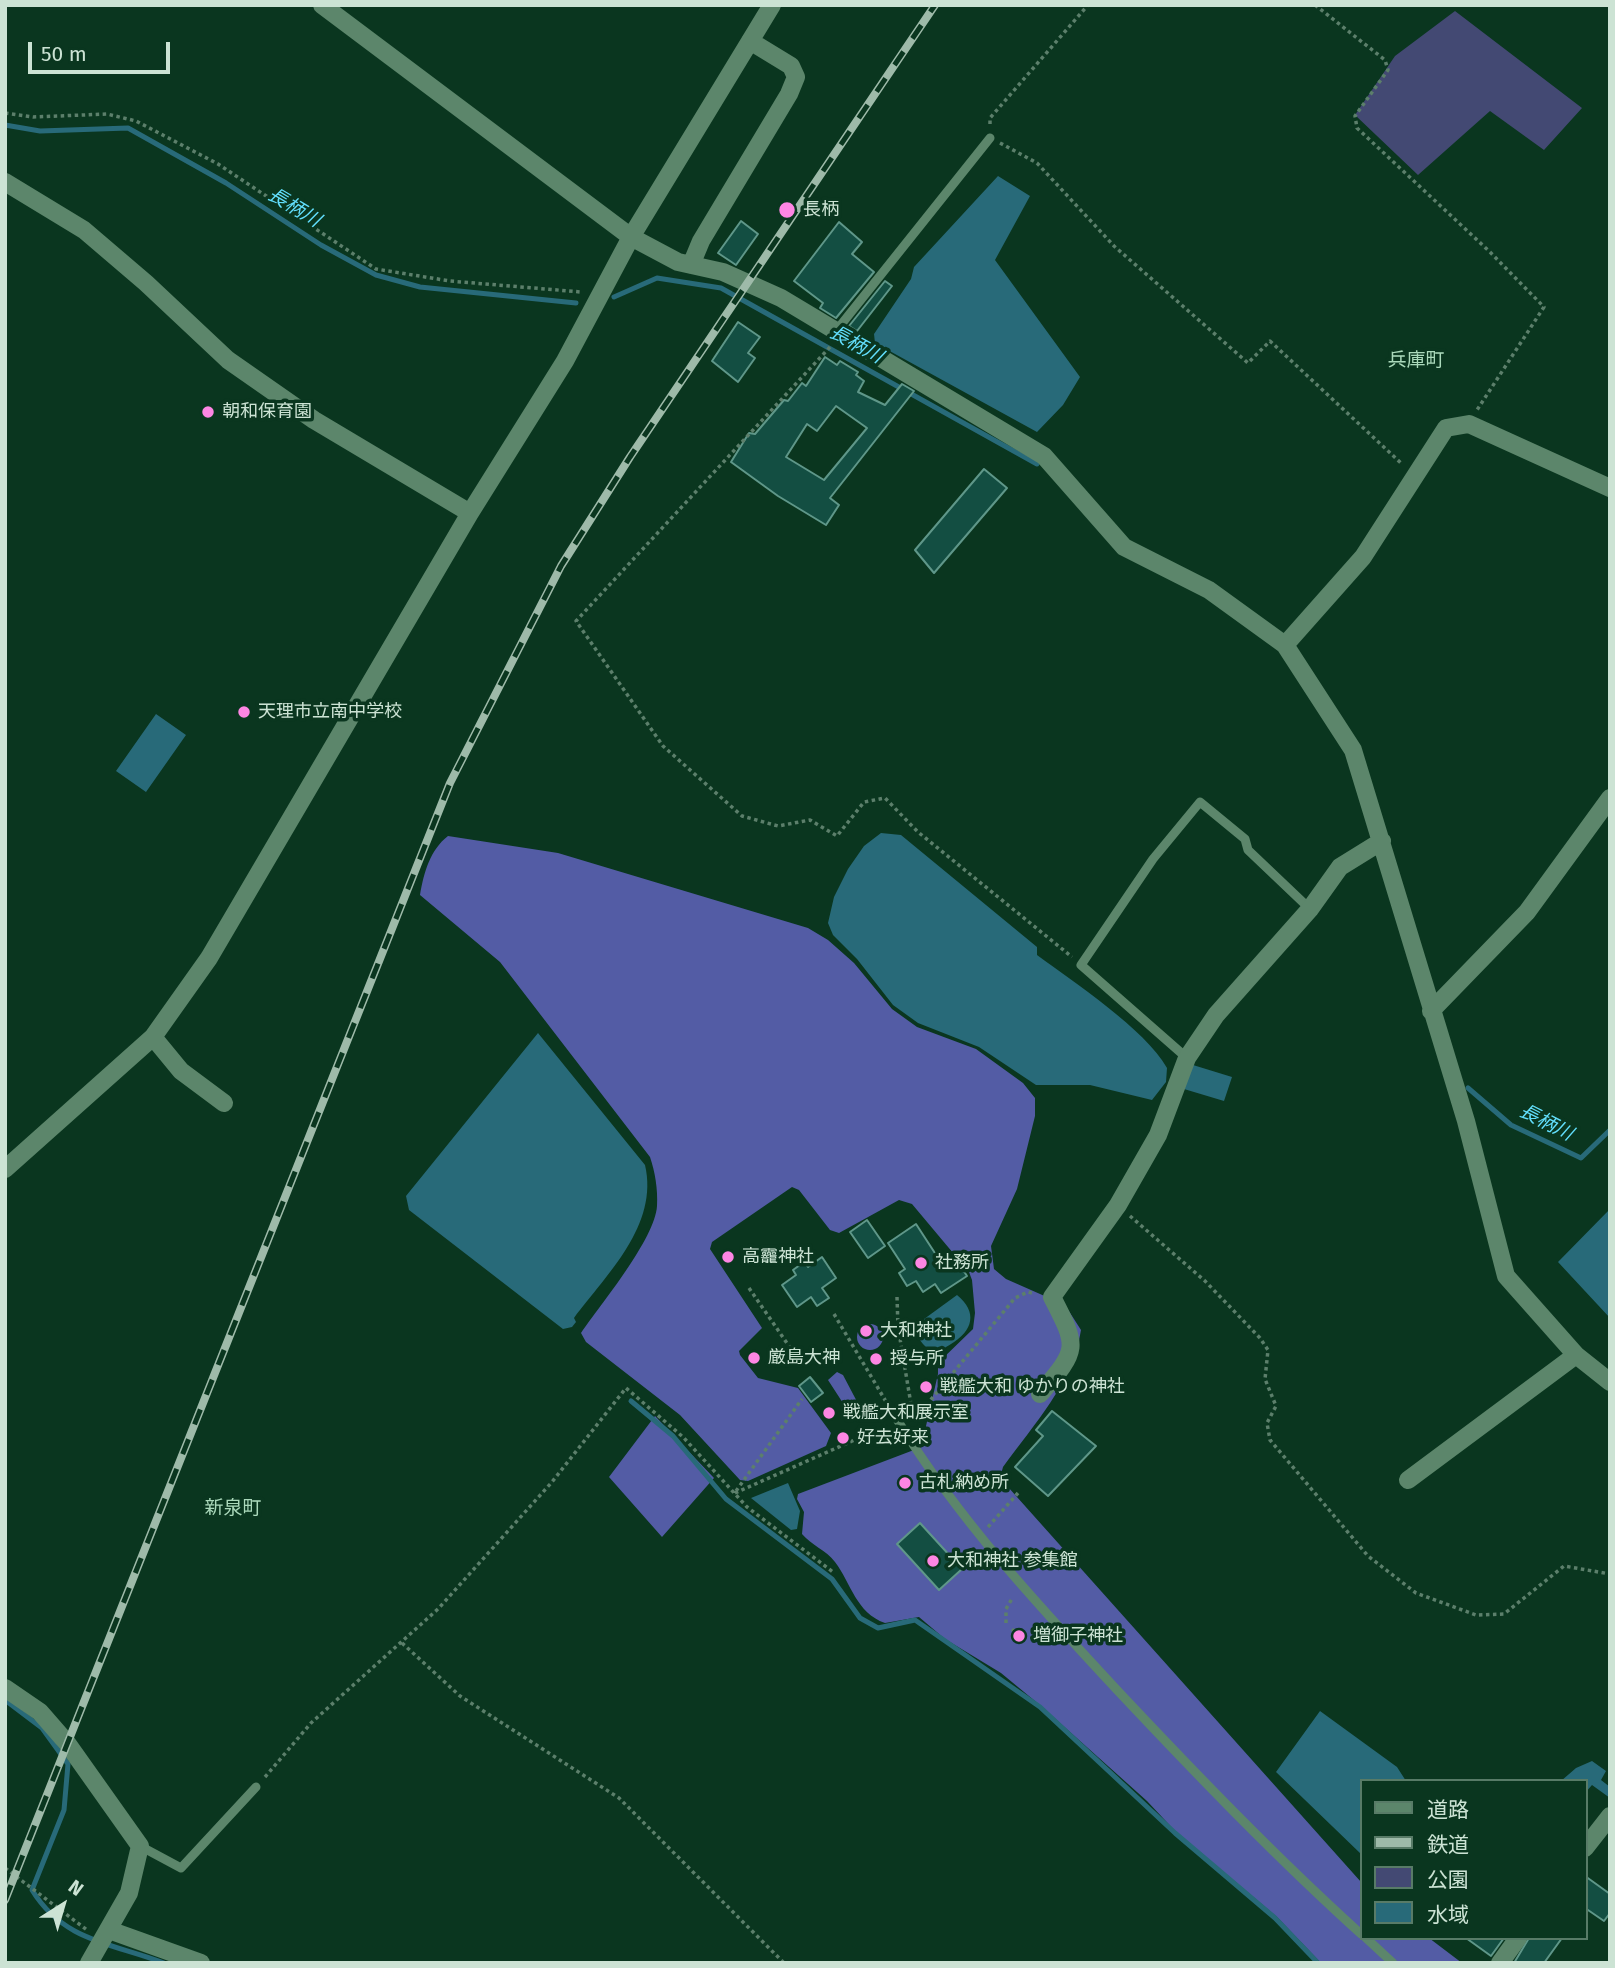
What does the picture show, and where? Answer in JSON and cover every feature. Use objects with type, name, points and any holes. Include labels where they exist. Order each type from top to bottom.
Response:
[{"type":"street","points":[[322,5],[631,237],[678,262],[723,272],[781,298],[1044,456],[1124,547],[1209,590],[1285,645],[1353,750],[1466,1121],[1506,1276],[1576,1355],[1610,1382]]},
{"type":"street","points":[[5,1169],[153,1037],[209,958],[470,513],[565,361],[631,237],[772,5]]},
{"type":"street","points":[[691,265],[701,241],[783,106],[796,77],[791,66],[750,41]]},
{"type":"street","points":[[5,182],[84,230],[146,283],[228,360],[314,420],[470,513]]},
{"type":"street","points":[[1285,645],[1363,557],[1446,428],[1469,424],[1610,488]]},
{"type":"street","points":[[1432,1011],[1527,912],[1610,798]]},
{"type":"street","points":[[1040,1394],[1067,1361],[1072,1336],[1052,1297],[1118,1205],[1158,1135],[1187,1058],[1216,1014],[1310,909],[1340,867],[1382,841]]},
{"type":"street","points":[[153,1037],[181,1072],[224,1103]]},
{"type":"street","points":[[1408,1480],[1576,1355]]},
{"type":"street","points":[[5,1688],[40,1712],[67,1743],[140,1846],[129,1893],[89,1963]]},
{"type":"street","points":[[1587,1845],[1610,1816]]},
{"type":"street","points":[[109,1930],[201,1963]]},
{"type":"street","points":[[1500,1963],[1517,1940]]},
{"type":"lane","points":[[836,331],[990,138]]},
{"type":"lane","points":[[1187,1058],[1081,965],[1153,859],[1200,802],[1245,839],[1248,850],[1310,909]]},
{"type":"lane","points":[[898,1420],[926,1466],[1020,1587],[1279,1860],[1360,1933]]},
{"type":"lane","points":[[140,1846],[181,1868],[256,1787]]},
{"type":"lane","points":[[1368,1940],[1393,1963]]},
{"type":"path","points":[[1088,5],[989,118],[990,138],[1037,163],[1114,246],[1248,363],[1270,341],[1416,477]]},
{"type":"path","points":[[1315,5],[1385,60],[1388,70],[1355,116],[1357,128],[1490,252],[1544,307],[1469,424]]},
{"type":"path","points":[[5,113],[33,117],[107,114],[136,121],[218,164],[376,269],[450,281],[601,294]]},
{"type":"path","points":[[825,352],[576,621],[663,746],[742,816],[778,826],[810,820],[837,835],[864,802],[885,798],[918,832],[1081,965]]},
{"type":"path","points":[[1118,1205],[1205,1281],[1260,1338],[1268,1350],[1265,1379],[1276,1406],[1267,1423],[1270,1440],[1368,1556],[1416,1593],[1476,1615],[1504,1614],[1564,1566],[1610,1574]]},
{"type":"path","points":[[749,1288],[791,1349]]},
{"type":"path","points":[[735,1493],[898,1420],[919,1414],[1014,1298],[1027,1292],[1052,1297]]},
{"type":"path","points":[[897,1297],[898,1327],[913,1416]]},
{"type":"path","points":[[834,1314],[898,1420]]},
{"type":"path","points":[[256,1787],[311,1723],[402,1643],[499,1542],[626,1388],[682,1437],[747,1507],[833,1572]]},
{"type":"path","points":[[735,1493],[802,1399]]},
{"type":"path","points":[[980,1536],[1018,1493]]},
{"type":"path","points":[[1006,1623],[1006,1609],[1020,1587]]},
{"type":"path","points":[[402,1643],[460,1696],[620,1798],[784,1963]]},
{"type":"path","points":[[5,1868],[91,1933],[109,1930]]},
{"type":"green space","points":[[1455,11],[1582,108],[1544,150],[1490,111],[1418,175],[1355,115],[1395,56]]},
{"type":"shaded area","points":[[448,836],[558,853],[808,928],[828,940],[854,963],[892,1009],[917,1027],[976,1049],[1023,1083],[1035,1098],[1035,1116],[1017,1189],[991,1246],[994,1269],[1006,1279],[1065,1305],[1081,1330],[1077,1349],[1061,1385],[1003,1467],[1000,1478],[1360,1881],[1360,1940],[1432,1940],[1462,1963],[1321,1963],[1277,1917],[1176,1832],[1147,1801],[1041,1706],[1001,1673],[945,1639],[919,1617],[885,1623],[875,1618],[855,1597],[841,1570],[831,1558],[802,1534],[804,1512],[797,1499],[798,1494],[927,1445],[926,1426],[938,1363],[973,1329],[975,1313],[969,1272],[912,1204],[899,1200],[839,1233],[830,1230],[799,1190],[792,1187],[712,1242],[710,1249],[762,1328],[739,1351],[740,1355],[758,1378],[798,1388],[831,1433],[826,1446],[748,1481],[740,1480],[680,1415],[586,1342],[581,1333],[637,1253],[654,1220],[657,1193],[652,1163],[500,962],[420,895],[429,862]]},
{"type":"shaded area","points":[[870,1324],[879,1328],[883,1337],[879,1346],[870,1350],[861,1346],[857,1337],[861,1328]]},
{"type":"shaded area","points":[[837,1372],[843,1375],[863,1413],[861,1417],[852,1417],[828,1380]]},
{"type":"shaded area","points":[[655,1416],[714,1478],[662,1537],[609,1477]]},
{"type":"water","points":[[998,176],[1030,196],[995,260],[1080,377],[1063,405],[1037,432],[875,343],[874,334],[911,279],[914,267]]},
{"type":"water","points":[[156,714],[186,735],[146,792],[116,771]]},
{"type":"water","points":[[881,833],[901,835],[1037,947],[1037,955],[1108,1007],[1143,1038],[1167,1068],[1166,1082],[1152,1100],[1090,1085],[1036,1085],[979,1047],[918,1023],[893,1005],[857,959],[833,935],[828,923],[834,897],[848,869],[864,846]]},
{"type":"water","points":[[538,1033],[645,1165],[647,1187],[644,1208],[627,1248],[574,1318],[576,1322],[572,1327],[563,1329],[409,1210],[406,1196]]},
{"type":"water","points":[[1193,1065],[1232,1077],[1224,1101],[1184,1089]]},
{"type":"water","points":[[1610,1209],[1610,1318],[1558,1262]]},
{"type":"water","points":[[957,1295],[968,1308],[968,1327],[958,1339],[943,1349],[935,1351],[928,1348],[915,1332],[920,1322]]},
{"type":"water","points":[[788,1483],[800,1511],[797,1529],[791,1530],[751,1498]]},
{"type":"water","points":[[1320,1711],[1397,1767],[1405,1779],[1360,1779],[1360,1853],[1276,1772]]},
{"type":"water","points":[[1592,1761],[1606,1771],[1601,1780],[1610,1787],[1610,1798],[1592,1785],[1587,1791],[1587,1779],[1563,1779],[1576,1768]]},
{"type":"building","points":[[741,221],[758,234],[736,265],[718,253]]},
{"type":"building","points":[[839,222],[862,242],[852,254],[874,272],[836,318],[820,308],[823,303],[794,281]]},
{"type":"building","points":[[885,281],[892,286],[857,331],[849,326]]},
{"type":"building","points":[[738,322],[760,337],[748,353],[755,358],[738,382],[712,361]]},
{"type":"building","points":[[825,357],[837,365],[840,361],[858,372],[856,375],[864,381],[858,392],[885,405],[902,384],[914,391],[830,498],[839,505],[826,525],[778,496],[731,462],[749,433],[755,434],[802,383],[806,386]],"holes":[[[836,406],[867,428],[824,480],[786,457],[807,424],[817,431]]]},
{"type":"building","points":[[984,469],[1007,488],[934,573],[915,550]]},
{"type":"building","points":[[867,1220],[885,1246],[868,1258],[850,1232]]},
{"type":"building","name":"社務所","points":[[916,1224],[944,1267],[956,1259],[967,1276],[941,1293],[935,1284],[923,1292],[916,1281],[907,1286],[899,1273],[905,1269],[888,1243]]},
{"type":"building","points":[[822,1257],[836,1278],[822,1288],[829,1298],[817,1306],[811,1297],[797,1307],[782,1285],[796,1275],[793,1270],[804,1262],[808,1267]]},
{"type":"building","points":[[810,1377],[823,1393],[811,1402],[799,1386]]},
{"type":"building","points":[[1052,1411],[1096,1446],[1048,1496],[1015,1467],[1043,1436],[1036,1430]]},
{"type":"building","name":"大和神社 参集館","points":[[920,1523],[962,1569],[939,1590],[897,1544]]},
{"type":"building","points":[[1587,1877],[1610,1894],[1610,1913],[1604,1921],[1587,1909]]},
{"type":"building","points":[[1469,1940],[1503,1940],[1491,1956]]},
{"type":"building","points":[[1528,1940],[1561,1940],[1544,1963],[1514,1963]]},
{"type":"waterway","name":"長柄川","points":[[5,125],[40,131],[128,128],[226,183],[321,245],[376,275],[420,287],[576,303]]},
{"type":"waterway","name":"長柄川","points":[[614,297],[657,278],[721,288],[1037,464]]},
{"type":"waterway","name":"長柄川","points":[[1468,1088],[1511,1125],[1581,1158],[1610,1130]]},
{"type":"waterway","points":[[631,1401],[673,1436],[726,1499],[832,1579],[860,1618],[878,1628],[915,1620],[1040,1707],[1175,1833],[1275,1918],[1318,1963]]},
{"type":"waterway","points":[[5,1700],[42,1728],[68,1764],[64,1810],[32,1890],[59,1921],[74,1931],[164,1963]]},
{"type":"railway","points":[[5,1900],[450,783],[561,566],[630,457],[935,5]]},
{"type":"place","name":"長柄","points":[[787,210]]},
{"type":"place","name":"朝和保育園","points":[[208,412]]},
{"type":"place","name":"天理市立南中学校","points":[[244,712]]},
{"type":"place","name":"高龗神社","points":[[728,1257]]},
{"type":"place","name":"社務所","points":[[921,1263]]},
{"type":"place","name":"大和神社","points":[[866,1331]]},
{"type":"place","name":"厳島大神","points":[[754,1358]]},
{"type":"place","name":"授与所","points":[[876,1359]]},
{"type":"place","name":"戦艦大和 ゆかりの神社","points":[[926,1387]]},
{"type":"place","name":"戦艦大和展示室","points":[[829,1413]]},
{"type":"place","name":"好去好来","points":[[843,1438]]},
{"type":"place","name":"古札納め所","points":[[905,1483]]},
{"type":"place","name":"大和神社 参集館","points":[[933,1561]]},
{"type":"place","name":"増御子神社","points":[[1019,1636]]},
{"type":"district","name":"兵庫町","points":[[1416,361]]},
{"type":"district","name":"新泉町","points":[[233,1509]]}]
